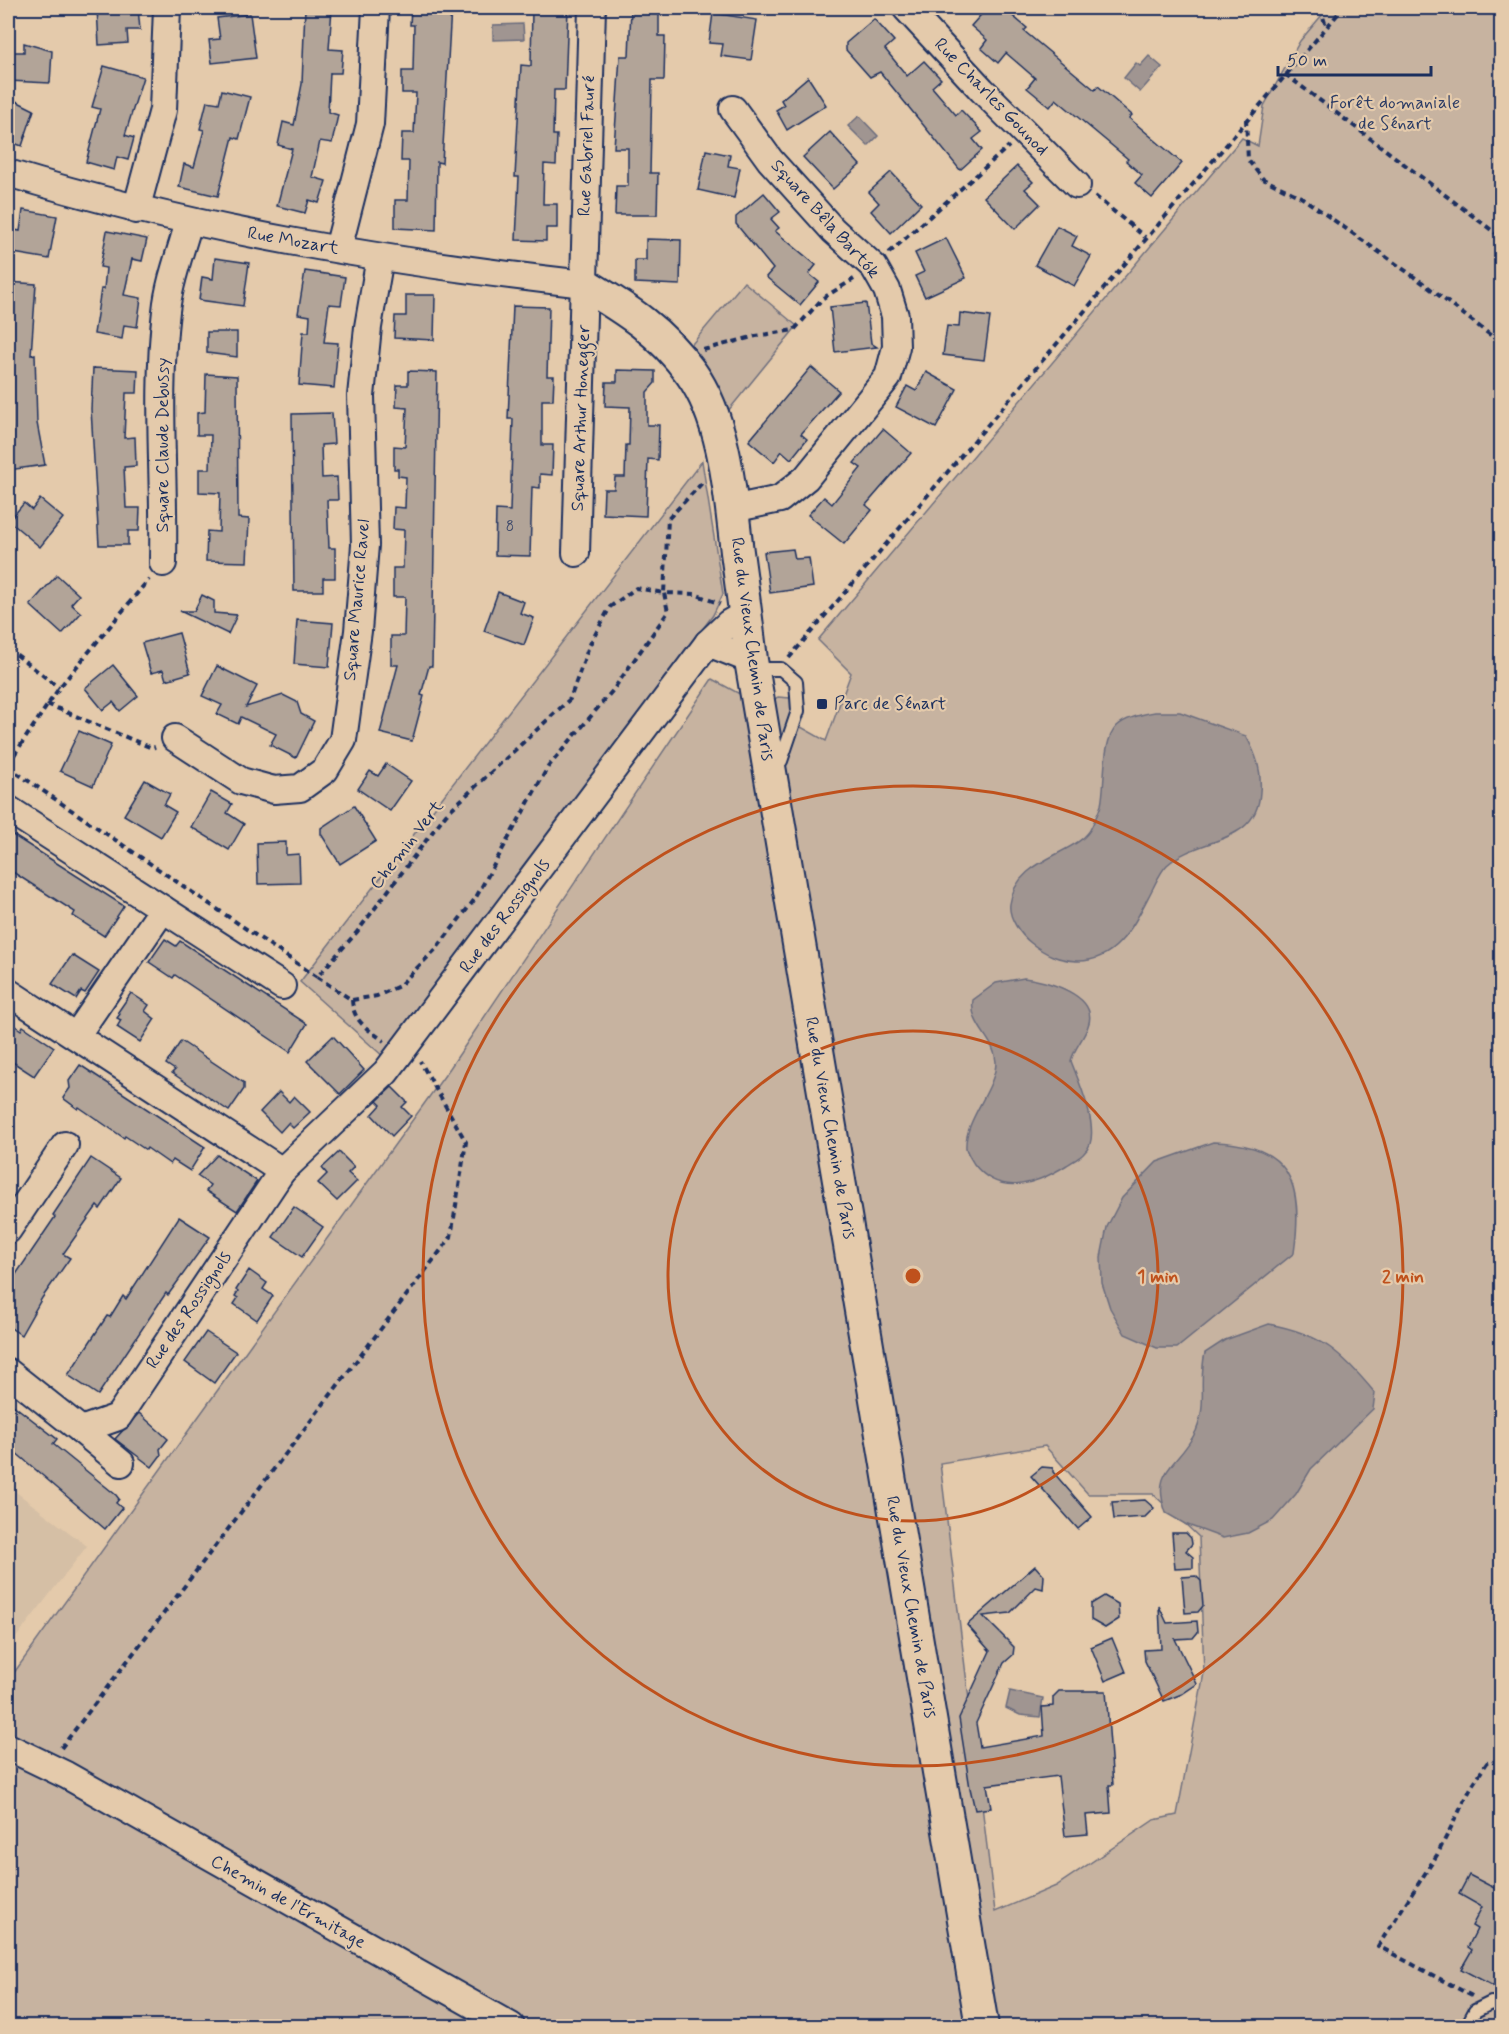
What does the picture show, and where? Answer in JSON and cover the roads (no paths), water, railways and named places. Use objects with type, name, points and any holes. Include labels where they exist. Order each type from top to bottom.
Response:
[{"type":"street","points":[[136,210],[164,110],[167,8]]},
{"type":"street","points":[[338,249],[370,124],[376,8]]},
{"type":"street","name":"Rue Gabriel Fauré","points":[[584,284],[592,8]]},
{"type":"street","name":"Rue Charles Gounod","points":[[906,8],[1024,133],[1077,185]]},
{"type":"street","name":"Square Bêla Bartók","points":[[732,508],[780,499],[806,478],[888,377],[896,347],[895,316],[887,290],[874,267],[825,221],[770,160],[733,109]]},
{"type":"street","name":"Rue Mozart","points":[[8,173],[136,210],[189,222],[380,257],[584,284]]},
{"type":"street","name":"Square Claude Debussy","points":[[163,563],[164,510],[160,386],[165,319],[189,222]]},
{"type":"street","name":"Square Maurice Ravel","points":[[175,738],[241,781],[274,790],[300,788],[325,770],[343,740],[358,631],[365,545],[361,396],[368,327],[380,257]]},
{"type":"street","name":"Rue du Vieux Chemin de Paris","points":[[584,284],[630,311],[664,341],[693,375],[712,417],[724,460],[732,508],[734,610],[762,666],[769,765],[982,2026]]},
{"type":"street","name":"Square Arthur Honegger","points":[[576,553],[584,284]]},
{"type":"street","name":"Rue des Rossignols","points":[[81,1430],[118,1417],[282,1171],[386,1072],[708,643],[729,623],[734,610]]},
{"type":"street","points":[[708,643],[762,666]]},
{"type":"street","points":[[8,809],[282,986]]},
{"type":"street","points":[[76,1036],[163,909]]},
{"type":"street","points":[[8,992],[282,1171]]},
{"type":"street","points":[[8,1230],[65,1145]]},
{"type":"street","points":[[8,1372],[121,1463]]},
{"type":"street","name":"Chemin de l'Ermitage","points":[[8,1747],[56,1771],[511,2026]]},
{"type":"lane","points":[[1467,2026],[1475,2011],[1491,2003],[1502,2006]]},
{"type":"place","name":"Parc de Sénart","points":[[822,704]]},
{"type":"park label","name":"Forêt domaniale de Sénart","points":[[1395,113]]}]
